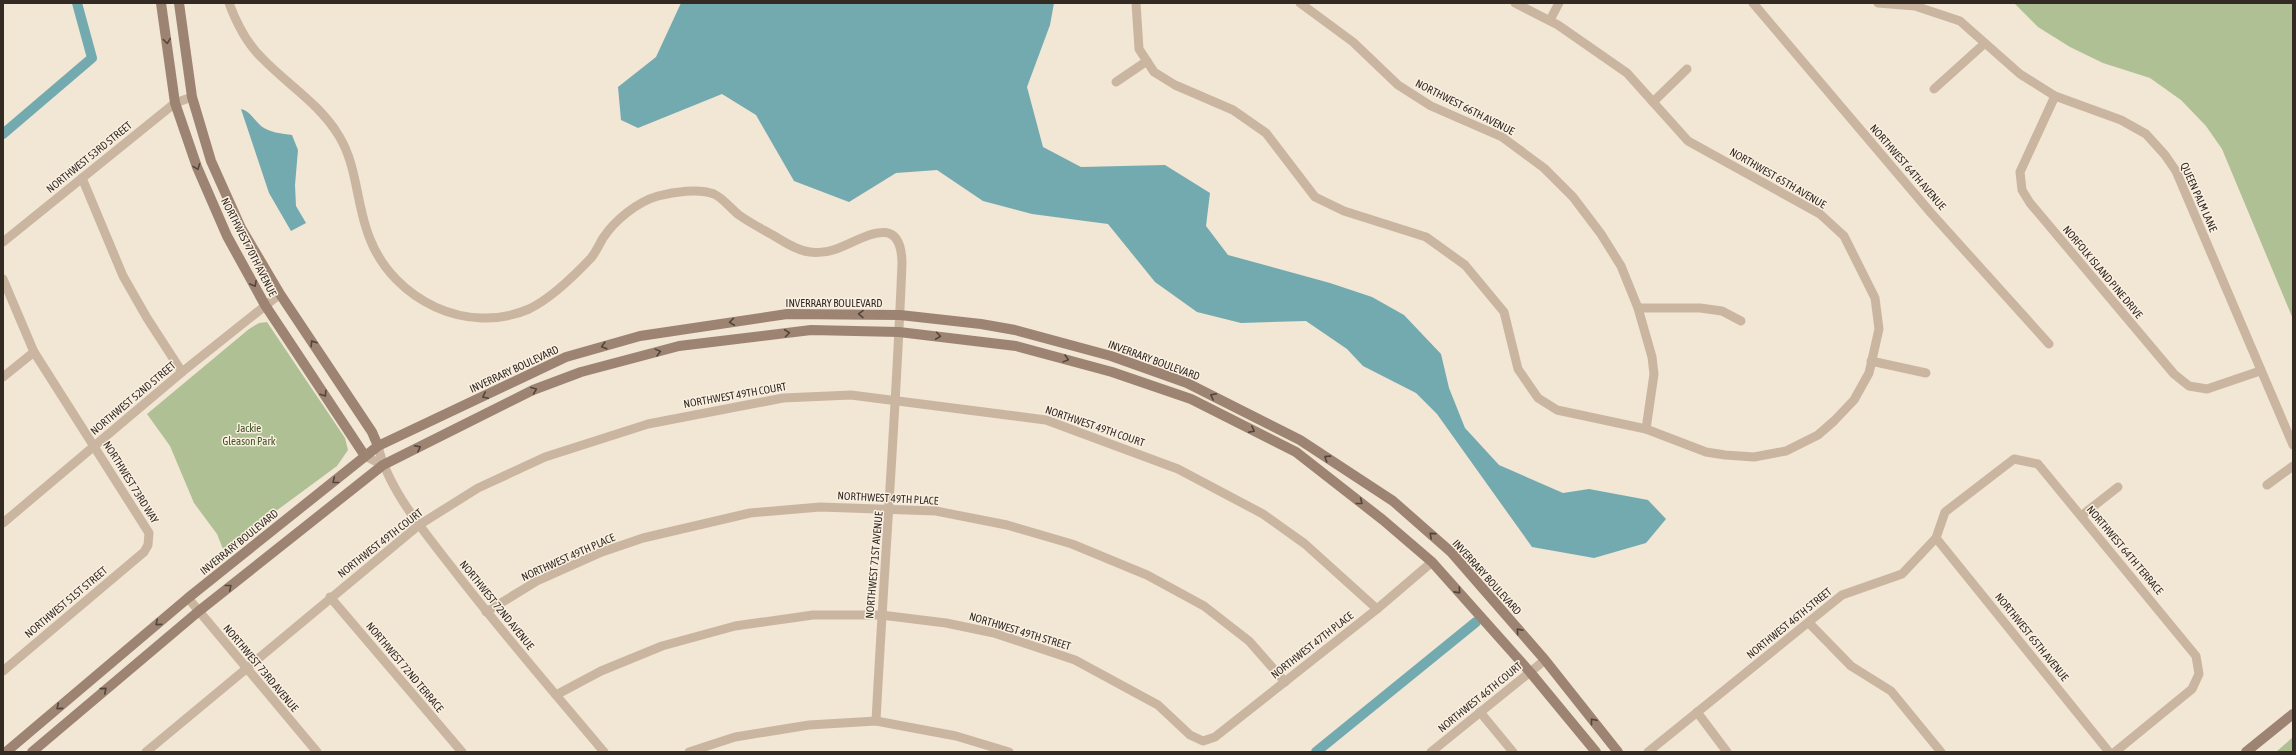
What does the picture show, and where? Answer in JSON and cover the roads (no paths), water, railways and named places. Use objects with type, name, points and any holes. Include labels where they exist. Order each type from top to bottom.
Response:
[{"type":"street","name":"NORTHWEST 70TH AVENUE","points":[[161,3],[175,102],[197,167],[227,236],[265,305],[365,456]]},
{"type":"street","name":"NORTHWEST 70TH AVENUE","points":[[179,3],[192,97],[211,160],[241,228],[280,294],[372,432],[378,446]]},
{"type":"street","name":"NORTHWEST 71ST AVENUE","points":[[229,3],[235,18],[261,58],[322,113],[339,136],[349,156],[370,239],[388,269],[416,298],[443,312],[470,318],[498,317],[528,309],[552,294],[592,256],[604,236],[632,208],[656,196],[684,190],[714,194],[741,217],[790,246],[809,252],[832,250],[873,233],[885,232],[895,236],[902,249],[900,315],[890,509],[876,721]]},
{"type":"street","name":"NORTHWEST 65TH AVENUE","points":[[1136,3],[1138,49],[1154,72],[1175,85],[1234,110],[1266,133],[1315,197],[1344,211],[1426,237],[1465,265],[1504,312],[1518,370],[1538,398],[1557,410],[1646,429],[1706,452],[1754,457],[1786,451],[1818,435],[1854,400],[1869,373],[1879,329],[1875,298],[1844,236],[1820,214],[1688,141],[1627,73],[1550,20],[1515,3]]},
{"type":"street","name":"NORTHWEST 66TH AVENUE","points":[[1300,3],[1353,42],[1398,85],[1431,106],[1502,137],[1544,168],[1573,197],[1601,234],[1621,266],[1638,308],[1652,357],[1654,374],[1646,429]]},
{"type":"street","points":[[1550,20],[1559,3]]},
{"type":"street","name":"NORTHWEST 64TH AVENUE","points":[[1753,3],[1932,213],[2049,344]]},
{"type":"street","name":"QUEEN PALM LANE","points":[[1878,3],[1915,6],[1941,13],[1960,21],[1984,44],[2020,74],[2055,96],[2121,120],[2146,134],[2166,155],[2179,178],[2260,371],[2293,445]]},
{"type":"street","points":[[1934,89],[1984,44]]},
{"type":"street","points":[[1116,82],[1146,61]]},
{"type":"street","points":[[1653,102],[1687,69]]},
{"type":"street","name":"NORFOLK ISLAND PINE DRIVE","points":[[2055,96],[2020,172],[2022,190],[2030,202],[2174,374],[2189,386],[2208,389],[2260,371]]},
{"type":"street","name":"NORTHWEST 53RD STREET","points":[[3,242],[175,102],[192,97]]},
{"type":"street","points":[[82,178],[123,276],[147,318],[182,372]]},
{"type":"street","name":"NORTHWEST 73RD WAY","points":[[3,280],[34,352],[149,533],[148,545],[144,552]]},
{"type":"street","name":"NORTHWEST 52ND STREET","points":[[3,523],[182,372],[280,294]]},
{"type":"street","points":[[1638,308],[1669,307],[1708,309],[1722,311],[1741,321]]},
{"type":"street","name":"INVERRARY BOULEVARD","points":[[6,752],[188,598],[378,446],[566,357],[640,336],[787,314],[900,315],[981,324],[1015,330],[1111,356],[1187,383],[1300,440],[1392,501],[1451,552],[1545,660],[1618,752]]},
{"type":"street","points":[[32,752],[199,611],[383,465],[533,390],[581,372],[679,346],[811,330],[899,332],[1016,346],[1112,372],[1191,399],[1296,452],[1383,520],[1432,562],[1530,672],[1596,752]]},
{"type":"street","points":[[3,377],[34,352]]},
{"type":"street","points":[[1871,361],[1926,373]]},
{"type":"street","name":"NORTHWEST 49TH COURT","points":[[146,752],[330,597],[419,525],[478,488],[546,457],[648,424],[783,398],[851,394],[1046,420],[1178,469],[1263,514],[1306,544],[1377,610]]},
{"type":"street","name":"NORTHWEST 72ND AVENUE","points":[[378,446],[383,465],[419,525],[486,612],[604,752]]},
{"type":"street","points":[[365,456],[383,465]]},
{"type":"street","name":"NORTHWEST 64TH TERRACE","points":[[2014,459],[2038,464],[2196,656],[2199,674],[2192,689],[2114,752]]},
{"type":"street","name":"NORTHWEST 46TH STREET","points":[[1648,752],[1842,595],[1902,574],[1936,538],[1945,512],[2014,459]]},
{"type":"street","points":[[2267,485],[2293,466]]},
{"type":"street","points":[[2081,516],[2118,487]]},
{"type":"street","name":"NORTHWEST 49TH PLACE","points":[[486,612],[537,581],[602,552],[643,538],[750,513],[820,507],[936,511],[1007,525],[1072,544],[1147,575],[1204,606],[1249,641],[1285,682]]},
{"type":"street","name":"NORTHWEST 65TH AVENUE","points":[[1936,538],[2109,752]]},
{"type":"street","name":"NORTHWEST 51ST STREET","points":[[3,671],[144,552]]},
{"type":"street","name":"NORTHWEST 47TH PLACE","points":[[1203,741],[1215,737],[1377,610],[1432,562]]},
{"type":"street","name":"NORTHWEST 72ND TERRACE","points":[[330,597],[462,752]]},
{"type":"street","name":"NORTHWEST 73RD AVENUE","points":[[188,598],[316,752]]},
{"type":"street","name":"NORTHWEST 49TH STREET","points":[[556,695],[601,671],[662,646],[735,626],[813,615],[882,615],[946,623],[994,634],[1075,660],[1158,705],[1190,735],[1203,741]]},
{"type":"street","points":[[1809,623],[1851,666],[1891,691],[1941,752]]},
{"type":"street","name":"NORTHWEST 46TH COURT","points":[[1431,752],[1545,660]]},
{"type":"street","points":[[1480,712],[1513,752]]},
{"type":"street","points":[[1697,712],[1727,752]]},
{"type":"street","points":[[2246,752],[2293,714]]},
{"type":"street","points":[[689,752],[735,737],[750,734],[809,725],[876,721],[956,736],[1009,752]]},
{"type":"water","points":[[681,3],[1054,3],[1050,25],[1027,87],[1043,147],[1081,167],[1165,165],[1210,193],[1206,226],[1228,255],[1330,283],[1372,297],[1404,315],[1441,354],[1449,388],[1465,428],[1499,465],[1563,493],[1589,489],[1648,500],[1666,519],[1646,543],[1594,558],[1532,547],[1437,414],[1416,393],[1363,366],[1347,349],[1306,321],[1241,323],[1197,312],[1155,282],[1108,224],[1032,214],[983,201],[937,170],[896,173],[849,202],[794,181],[756,115],[722,94],[638,128],[621,120],[618,87],[656,57]]},
{"type":"water","points":[[241,109],[249,114],[264,128],[292,135],[298,150],[295,185],[296,206],[306,223],[291,231],[269,193]]},
{"type":"waterway","points":[[3,134],[92,58],[77,3]]},
{"type":"waterway","points":[[1316,752],[1476,622]]},
{"type":"park label","name":"Jackie Gleason Park","points":[[249,434]]}]
